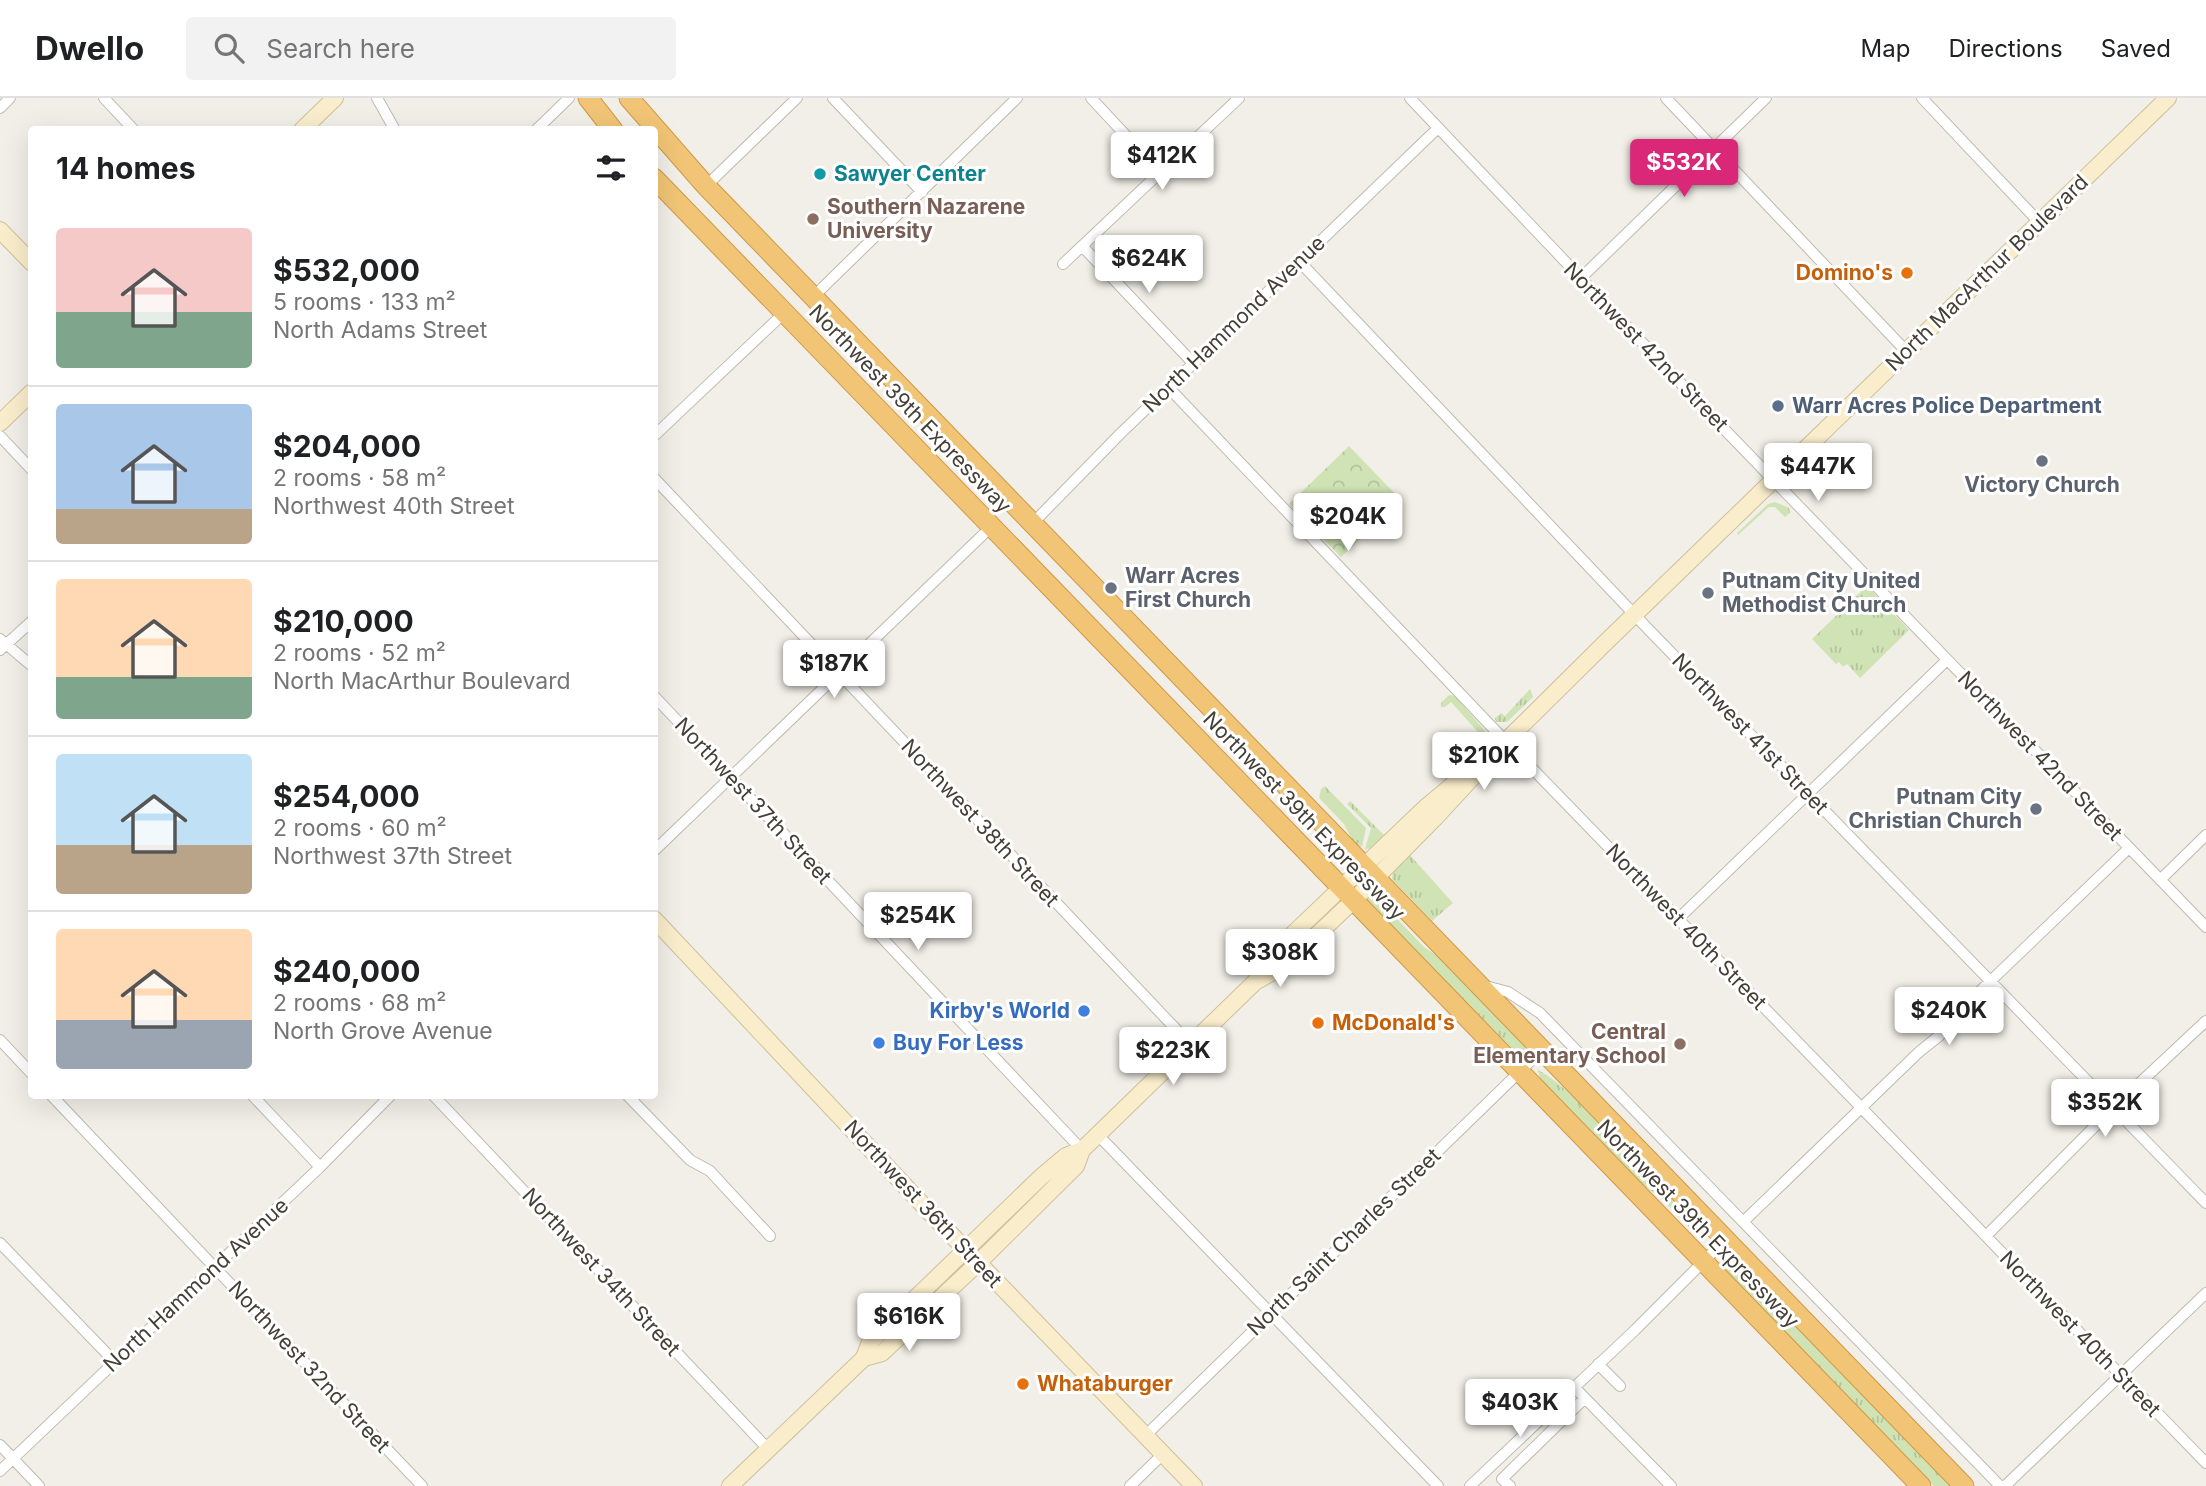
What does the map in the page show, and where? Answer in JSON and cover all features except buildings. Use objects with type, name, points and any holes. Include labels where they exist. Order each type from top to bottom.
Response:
[{"type":"highway","points":[[588,98],[610,126]]},
{"type":"highway","name":"Northwest 39th Expressway","points":[[629,98],[654,126]]},
{"type":"highway","name":"Northwest 39th Expressway","points":[[658,131],[706,186],[1964,1486]]},
{"type":"highway","name":"Northwest 39th Expressway","points":[[660,188],[1010,544],[1921,1486]]},
{"type":"highway","points":[[784,313],[814,296]]},
{"type":"highway","points":[[895,426],[918,405]]},
{"type":"highway","points":[[992,526],[1015,505]]},
{"type":"highway","points":[[1010,544],[1033,523]]},
{"type":"main road","points":[[306,126],[335,98]]},
{"type":"main road","name":"North MacArthur Boulevard","points":[[730,1486],[864,1359],[882,1353],[978,1263],[1076,1166],[1083,1150],[1255,982],[1275,952],[1435,818],[1506,741],[1635,614],[2168,98]]},
{"type":"main road","points":[[0,230],[28,260]]},
{"type":"main road","points":[[0,423],[28,396]]},
{"type":"main road","name":"Northwest 36th Street","points":[[658,923],[978,1263],[1194,1486]]},
{"type":"main road","name":"North MacArthur Boulevard","points":[[864,1359],[870,1342],[965,1249],[1066,1156],[1083,1150]]},
{"type":"street","points":[[0,108],[10,98]]},
{"type":"street","points":[[104,98],[130,126]]},
{"type":"street","points":[[377,98],[393,126]]},
{"type":"street","points":[[540,126],[569,98]]},
{"type":"street","points":[[706,186],[797,98]]},
{"type":"street","points":[[833,98],[922,191]]},
{"type":"street","points":[[814,296],[1017,98]]},
{"type":"street","points":[[1091,98],[1160,172]]},
{"type":"street","points":[[1063,264],[1240,98]]},
{"type":"street","name":"Northwest 42nd Street","points":[[1410,98],[2206,927]]},
{"type":"street","points":[[1666,98],[1906,351]]},
{"type":"street","points":[[1581,278],[1766,98]]},
{"type":"street","points":[[1922,98],[2039,222]]},
{"type":"street","name":"North Hammond Avenue","points":[[1033,523],[1168,387],[1438,128]]},
{"type":"street","points":[[1083,247],[1193,363]]},
{"type":"street","name":"Northwest 41st Street","points":[[1299,261],[1808,794],[2206,1203]]},
{"type":"street","points":[[658,432],[784,313]]},
{"type":"street","name":"Northwest 40th Street","points":[[1168,387],[1506,741],[2206,1463]]},
{"type":"street","points":[[0,436],[28,467]]},
{"type":"street","name":"Northwest 38th Street","points":[[658,482],[1191,1045]]},
{"type":"street","points":[[658,846],[992,526]]},
{"type":"street","points":[[28,624],[2,645],[28,663]]},
{"type":"street","points":[[1678,919],[1947,660]]},
{"type":"street","name":"Northwest 37th Street","points":[[658,700],[1083,1150]]},
{"type":"street","points":[[2160,880],[2206,835]]},
{"type":"street","points":[[1744,1221],[1919,1052],[1939,1036],[1954,1017],[2129,848]]},
{"type":"street","name":"Northwest 39th Expressway","points":[[1480,984],[1508,992],[1540,1013],[2003,1486]]},
{"type":"street","points":[[1986,1236],[2113,1108],[2206,1021]]},
{"type":"street","points":[[0,1040],[28,1070]]},
{"type":"street","name":"North Saint Charles Street","points":[[1145,1436],[1543,1049]]},
{"type":"street","name":"Northwest 32nd Street","points":[[55,1099],[422,1486]]},
{"type":"street","points":[[256,1099],[320,1167]]},
{"type":"street","name":"North Hammond Avenue","points":[[0,1471],[215,1268],[387,1099]]},
{"type":"street","name":"Northwest 34th Street","points":[[437,1099],[768,1449]]},
{"type":"street","points":[[631,1099],[690,1160],[710,1171],[770,1236]]},
{"type":"street","points":[[1098,1135],[1438,1486]]},
{"type":"street","points":[[1470,1486],[1725,1240]]},
{"type":"street","points":[[0,1243],[114,1362]]},
{"type":"street","points":[[2003,1486],[2206,1293]]},
{"type":"street","points":[[1598,1364],[1620,1386]]},
{"type":"street","points":[[1574,1387],[1671,1486]]},
{"type":"street","points":[[1491,1466],[1506,1482],[1585,1398]]},
{"type":"street","points":[[0,1445],[39,1486]]},
{"type":"street","points":[[1130,1486],[1163,1454]]},
{"type":"green space","points":[[1349,446],[1400,499],[1341,557],[1289,504]]},
{"type":"green space","points":[[1775,502],[1789,508],[1790,513],[1785,517],[1775,507],[1769,507],[1738,535],[1737,533],[1768,504]]},
{"type":"green space","points":[[1867,586],[1909,630],[1860,678],[1847,664],[1843,667],[1839,662],[1836,664],[1812,639]]},
{"type":"green space","points":[[1530,689],[1533,697],[1507,722],[1496,722],[1495,718],[1501,713],[1505,716]]},
{"type":"green space","points":[[1449,695],[1455,696],[1486,732],[1487,741],[1484,744],[1480,744],[1474,736],[1477,731],[1451,702],[1441,707],[1441,703]]},
{"type":"green space","points":[[1325,786],[1366,828],[1362,847],[1354,844],[1344,824],[1319,798],[1321,789]]},
{"type":"green space","points":[[1350,801],[1386,837],[1375,848],[1365,849],[1371,828],[1347,804]]},
{"type":"green space","points":[[1409,854],[1453,903],[1432,921],[1392,879],[1393,871]]},
{"type":"green space","points":[[1367,898],[1377,898],[1424,947],[1445,961],[1525,1042],[1525,1049],[1514,1053],[1369,904]]},
{"type":"green space","points":[[1538,1070],[1556,1082],[1606,1127],[1706,1233],[1702,1237],[1695,1233],[1663,1200],[1630,1174],[1541,1082]]},
{"type":"green space","points":[[1724,1262],[1734,1265],[1778,1309],[1794,1321],[1954,1486],[1934,1486],[1726,1271]]},
{"type":"place","name":"Sawyer Center","points":[[820,174]]},
{"type":"place","name":"Southern Nazarene University","points":[[813,219]]},
{"type":"place","name":"Domino's","points":[[1907,273]]},
{"type":"place","name":"Warr Acres Police Department","points":[[1778,406]]},
{"type":"place","name":"Victory Church","points":[[2042,461]]},
{"type":"place","name":"Warr Acres First Church","points":[[1111,588]]},
{"type":"place","name":"Putnam City United Methodist Church","points":[[1708,593]]},
{"type":"place","name":"Putnam City Christian Church","points":[[2036,809]]},
{"type":"place","name":"Kirby's World","points":[[1084,1011]]},
{"type":"place","name":"McDonald's","points":[[1318,1023]]},
{"type":"place","name":"Buy For Less","points":[[879,1043]]},
{"type":"place","name":"Central Elementary School","points":[[1680,1044]]},
{"type":"place","name":"Whataburger","points":[[1023,1384]]}]
